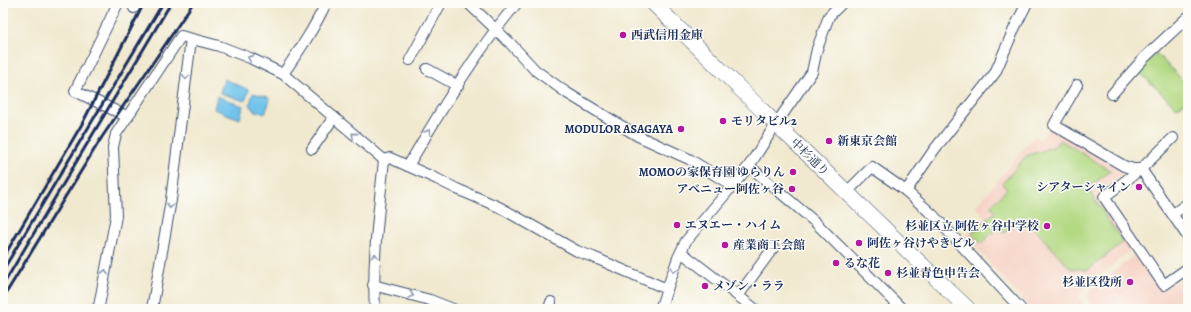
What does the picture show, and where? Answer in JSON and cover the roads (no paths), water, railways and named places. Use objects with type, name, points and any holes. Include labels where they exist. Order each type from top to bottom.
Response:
[{"type":"main road","name":"中杉通り","points":[[652,3],[968,309]]},
{"type":"street","points":[[118,3],[92,59],[75,91],[128,116]]},
{"type":"street","points":[[283,74],[317,22],[326,3]]},
{"type":"street","points":[[410,60],[441,3]]},
{"type":"street","points":[[468,3],[535,70],[567,93],[638,136],[689,159],[733,186]]},
{"type":"street","points":[[408,166],[495,29],[517,3]]},
{"type":"street","points":[[660,309],[678,258],[686,241],[749,166],[812,72],[817,49],[829,16],[842,3]]},
{"type":"street","points":[[906,191],[934,150],[995,73],[1027,3]]},
{"type":"street","points":[[1112,94],[1144,58],[1188,17]]},
{"type":"street","points":[[99,308],[116,216],[113,147],[116,134],[186,37]]},
{"type":"street","points":[[186,37],[219,46],[250,58],[283,74],[384,160]]},
{"type":"street","points":[[152,309],[171,200],[186,37]]},
{"type":"street","points":[[427,69],[458,86]]},
{"type":"street","points":[[1077,84],[1054,125],[1124,166],[1133,169],[1142,169]]},
{"type":"street","points":[[312,149],[334,117]]},
{"type":"street","points":[[1173,138],[1142,169],[1104,197],[1164,285],[1188,268]]},
{"type":"street","points":[[384,160],[390,158],[499,207],[577,251],[667,289]]},
{"type":"street","points":[[375,309],[374,285],[376,241],[384,160]]},
{"type":"street","points":[[749,166],[815,222],[902,309]]},
{"type":"street","points":[[847,192],[872,167],[906,191],[933,215],[1020,308],[1019,309]]},
{"type":"street","points":[[1142,169],[1188,237]]},
{"type":"street","points":[[1173,214],[1188,202]]},
{"type":"street","points":[[738,296],[773,248]]},
{"type":"street","points":[[681,252],[755,309]]},
{"type":"street","points":[[374,285],[430,300],[453,309]]},
{"type":"water","points":[[224,79],[249,90],[245,101],[220,93]]},
{"type":"water","points":[[253,93],[268,97],[270,100],[265,114],[253,110],[250,104]]},
{"type":"water","points":[[217,96],[243,106],[240,119],[214,109]]},
{"type":"railway","points":[[3,258],[82,124],[144,3]]},
{"type":"railway","points":[[3,270],[163,3]]},
{"type":"railway","points":[[3,285],[171,3]]},
{"type":"railway","points":[[3,298],[102,137],[193,3]]},
{"type":"place","name":"西武信用金庫","points":[[623,35]]},
{"type":"place","name":"モリタビル2","points":[[723,121]]},
{"type":"place","name":"MODULOR ASAGAYA","points":[[681,129]]},
{"type":"place","name":"新東京会館","points":[[829,141]]},
{"type":"place","name":"MOMOの家保育園 ゆらりん","points":[[793,172]]},
{"type":"place","name":"シアターシャイン","points":[[1139,187]]},
{"type":"place","name":"アベニュー阿佐ヶ谷","points":[[792,189]]},
{"type":"place","name":"エヌエー・ハイム","points":[[677,225]]},
{"type":"place","name":"杉並区立 阿佐ヶ谷中学校","points":[[1047,226]]},
{"type":"place","name":"阿佐ヶ谷けやきビル","points":[[859,243]]},
{"type":"place","name":"産業商工会館","points":[[725,245]]},
{"type":"place","name":"るな花","points":[[836,263]]},
{"type":"place","name":"杉並青色申告会","points":[[888,273]]},
{"type":"place","name":"杉並区役所","points":[[1130,282]]},
{"type":"place","name":"メゾン・ララ","points":[[705,286]]}]
